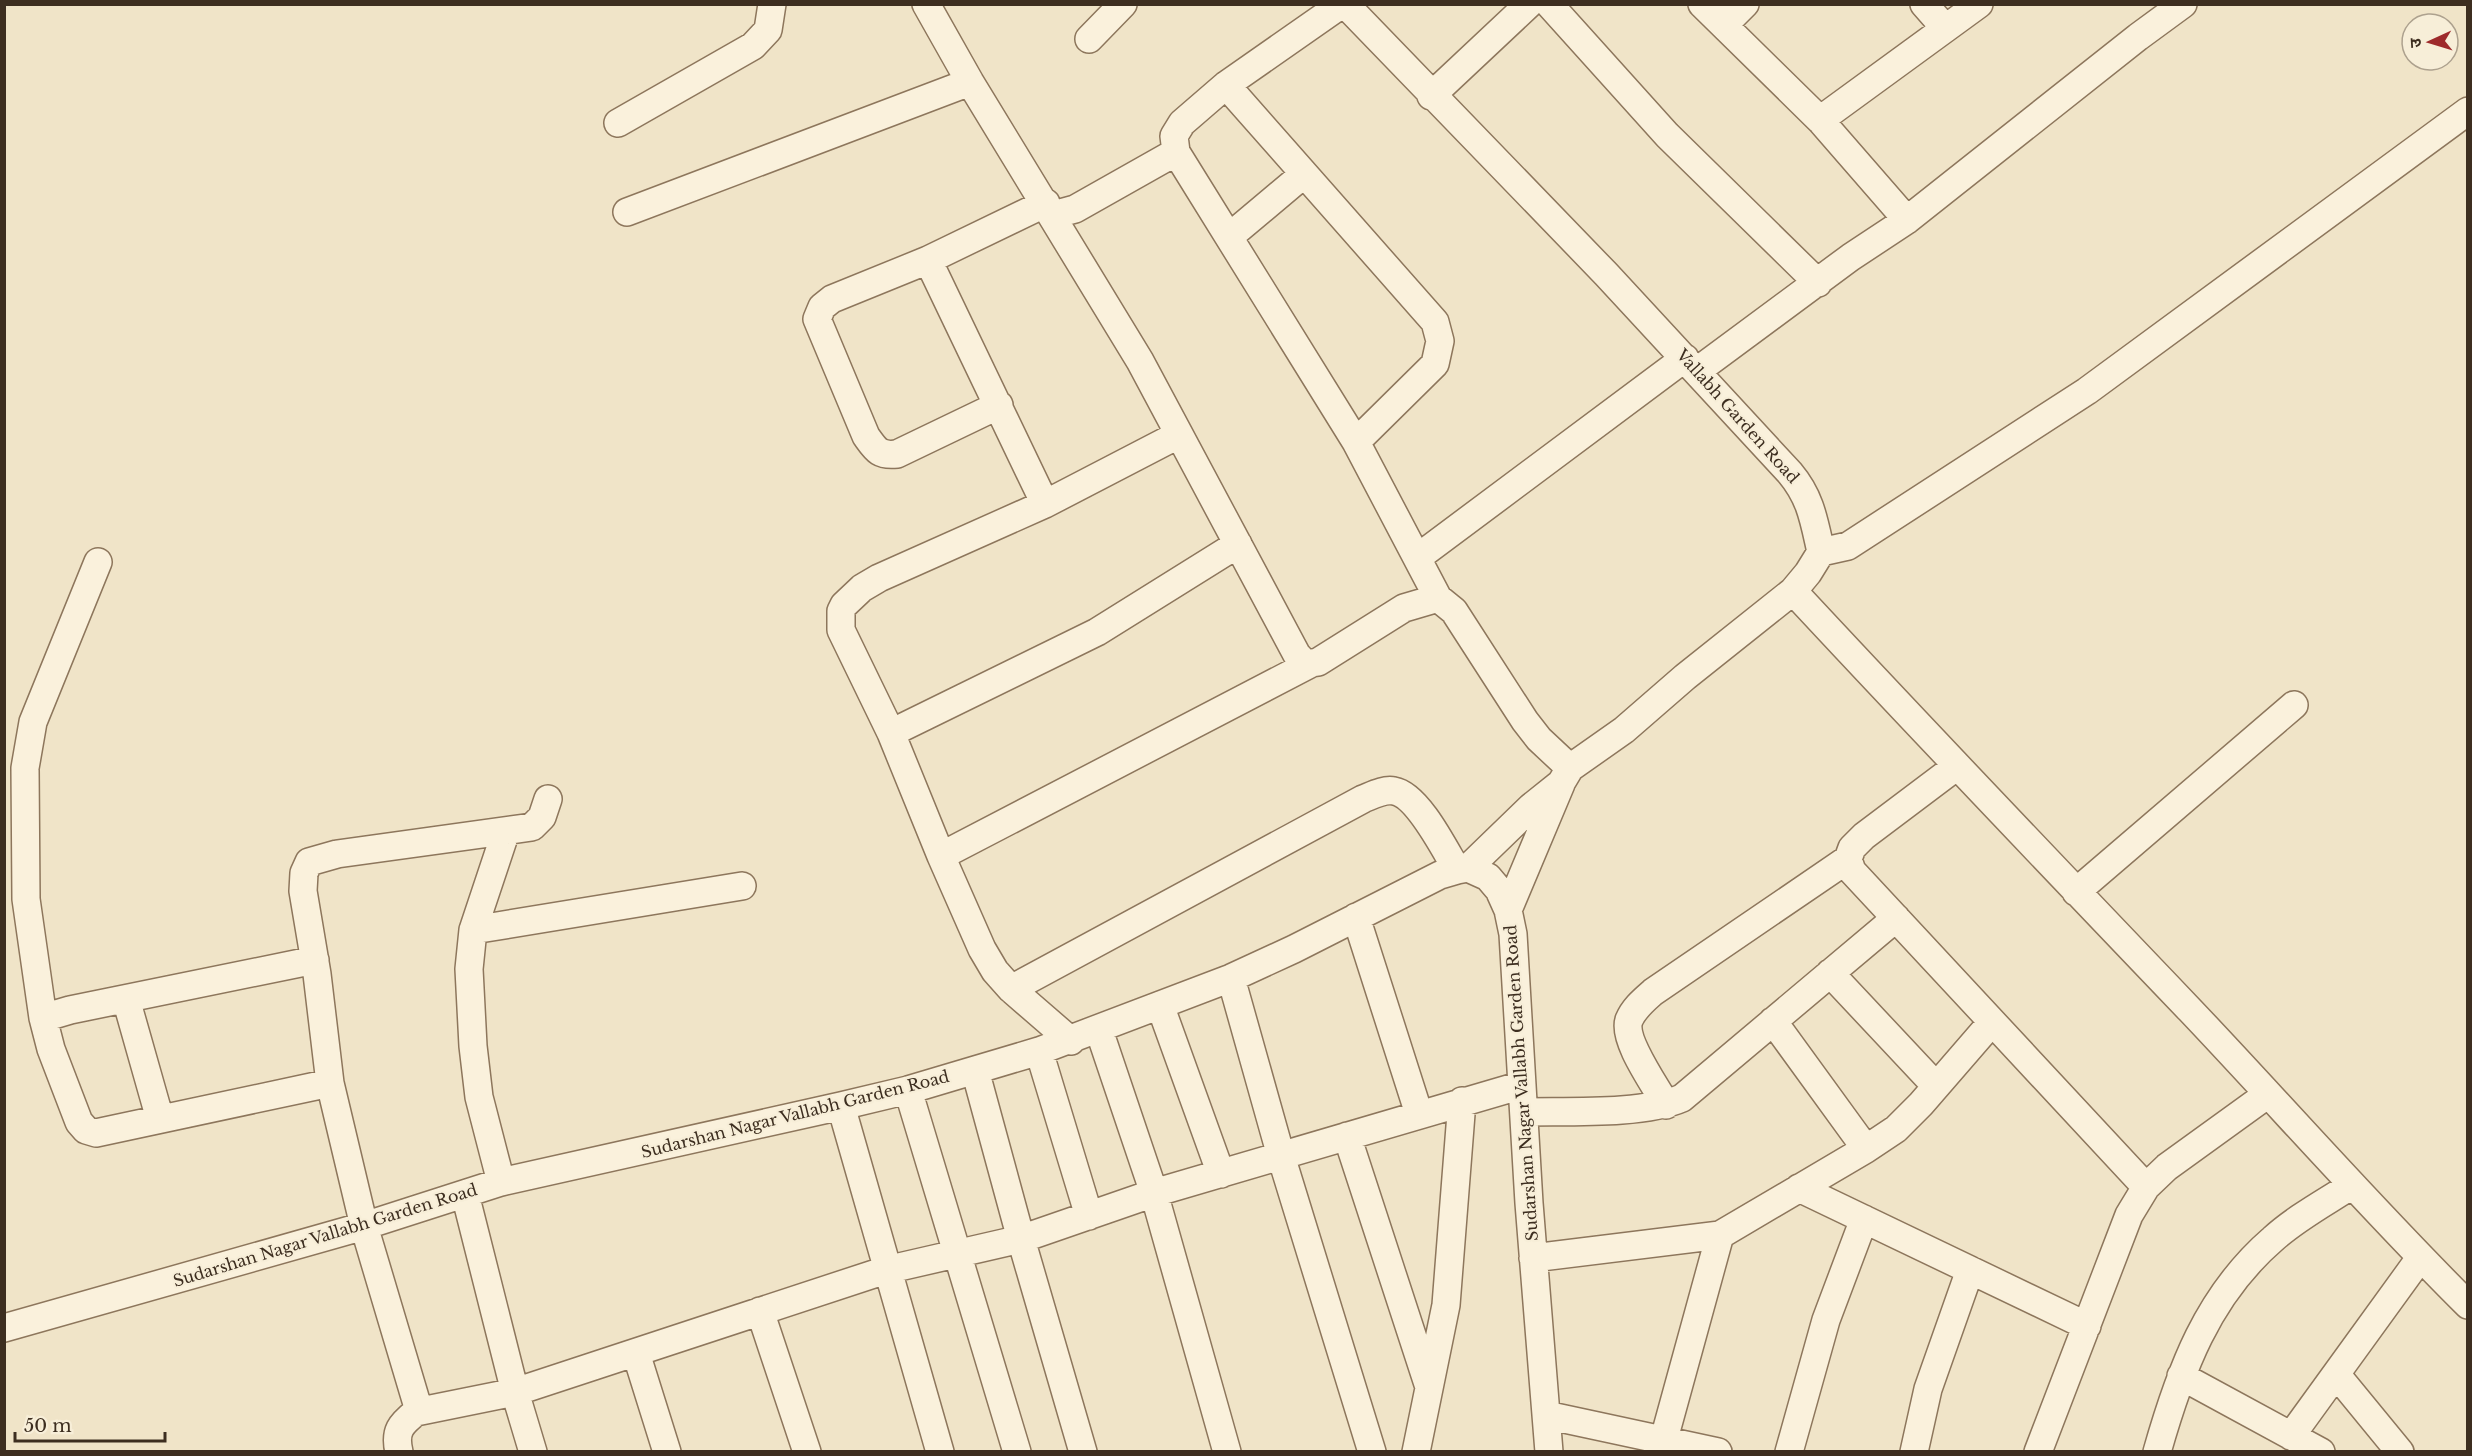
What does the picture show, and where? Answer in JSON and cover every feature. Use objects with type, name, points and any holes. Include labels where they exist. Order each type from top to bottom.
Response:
[{"type":"street","points":[[618,123],[753,46],[768,30],[772,4]]},
{"type":"street","points":[[1089,39],[1123,4]]},
{"type":"street","points":[[1343,4],[1226,85],[1182,123],[1174,136],[1176,152],[1356,442],[1437,598],[1454,611],[1525,721],[1565,775]]},
{"type":"street","name":"Vallabh Garden Road","points":[[1343,4],[1691,364],[1802,487],[1810,503],[1821,552]]},
{"type":"street","points":[[1431,96],[1529,4]]},
{"type":"street","points":[[1549,4],[1667,135],[1818,284]]},
{"type":"street","points":[[1702,4],[1820,120],[1907,220]]},
{"type":"street","points":[[1724,25],[1745,4]]},
{"type":"street","points":[[1924,4],[1945,28]]},
{"type":"street","points":[[1820,120],[1979,4]]},
{"type":"street","points":[[1417,558],[1691,364],[1818,284],[1851,257],[1907,220],[2183,4]]},
{"type":"street","points":[[928,6],[970,82],[1140,360],[1297,655],[1302,661],[1310,664]]},
{"type":"street","points":[[627,212],[970,82]]},
{"type":"street","points":[[1226,85],[1435,322],[1440,341],[1435,364],[1356,442]]},
{"type":"street","points":[[1011,989],[1363,799],[1382,791],[1395,791],[1406,796],[1463,869],[1565,775],[1624,730],[1685,677],[1793,591],[1821,552],[1848,546],[2087,391],[2468,111]]},
{"type":"street","points":[[999,405],[897,454],[885,455],[874,448],[866,436],[817,319],[822,307],[832,299],[1049,209],[1075,209],[1176,152]]},
{"type":"street","points":[[1228,237],[1304,174]]},
{"type":"street","points":[[928,260],[1045,504]]},
{"type":"street","points":[[1071,1041],[1011,989],[995,972],[982,949],[891,733],[841,630],[841,611],[844,605],[862,588],[879,578],[1045,504],[1178,435]]},
{"type":"street","points":[[891,733],[1097,632],[1238,544]]},
{"type":"street","points":[[98,562],[33,722],[25,768],[26,899],[43,1018],[51,1049],[79,1122],[86,1130],[96,1132],[330,1083]]},
{"type":"street","points":[[1793,591],[2420,1258],[2468,1305]]},
{"type":"street","points":[[941,856],[1310,664],[1328,657],[1404,608],[1437,598]]},
{"type":"street","points":[[2076,891],[2294,705]]},
{"type":"street","points":[[1666,1105],[1628,1036],[1628,1022],[1637,1006],[1653,992],[1848,859],[1852,848],[1864,836],[1957,766]]},
{"type":"street","points":[[1508,910],[1565,775]]},
{"type":"street","points":[[416,1412],[415,1396],[364,1226],[330,1083],[315,960],[303,891],[304,873],[309,862],[337,854],[532,827],[538,823],[548,799]]},
{"type":"street","points":[[501,1182],[479,1097],[469,969],[473,930],[506,831]]},
{"type":"street","points":[[1848,859],[1852,871],[2146,1186]]},
{"type":"street","name":"Sudarshan Nagar Vallabh Garden Road","points":[[4,1328],[364,1226],[501,1182],[908,1090],[1071,1041],[1231,978],[1440,876],[1463,869],[1488,877],[1499,890],[1508,910],[1513,933],[1533,1258],[1549,1452]]},
{"type":"street","points":[[473,930],[742,886]]},
{"type":"street","points":[[1356,918],[1419,1114]]},
{"type":"street","points":[[1524,1112],[1640,1108],[1666,1105],[1682,1098],[1896,918]]},
{"type":"street","points":[[43,1018],[315,960]]},
{"type":"street","points":[[1830,973],[1936,1086]]},
{"type":"street","points":[[1231,978],[1281,1156],[1372,1452]]},
{"type":"street","points":[[126,999],[160,1119]]},
{"type":"street","points":[[1160,1005],[1221,1174]]},
{"type":"street","points":[[1773,1021],[1866,1149]]},
{"type":"street","points":[[1533,1258],[1720,1235],[1896,1129],[1992,1022]]},
{"type":"street","points":[[1099,1030],[1155,1193],[1227,1452]]},
{"type":"street","points":[[1039,1051],[1089,1216]]},
{"type":"street","points":[[975,1070],[1020,1239],[1083,1452]]},
{"type":"street","points":[[399,1452],[397,1432],[400,1424],[416,1412],[514,1392],[886,1270],[1020,1239],[1155,1193],[1522,1085]]},
{"type":"street","points":[[908,1090],[1017,1452]]},
{"type":"street","points":[[2038,1452],[2129,1215],[2146,1186],[2167,1167],[2268,1094]]},
{"type":"street","points":[[1416,1452],[1446,1305],[1462,1101]]},
{"type":"street","points":[[841,1106],[886,1270],[940,1452]]},
{"type":"street","points":[[1347,1136],[1430,1388]]},
{"type":"street","points":[[2157,1452],[2188,1356],[2218,1301],[2250,1260],[2275,1237],[2352,1185]]},
{"type":"street","points":[[1799,1188],[2086,1326]]},
{"type":"street","points":[[465,1194],[514,1392],[533,1452]]},
{"type":"street","points":[[1789,1452],[1826,1320],[1864,1219]]},
{"type":"street","points":[[1664,1439],[1720,1235]]},
{"type":"street","points":[[2291,1436],[2420,1258]]},
{"type":"street","points":[[1914,1452],[1928,1389],[1970,1270]]},
{"type":"street","points":[[760,1311],[807,1452]]},
{"type":"street","points":[[636,1353],[667,1452]]},
{"type":"street","points":[[2336,1374],[2400,1452]]},
{"type":"street","points":[[2181,1376],[2321,1452]]},
{"type":"street","points":[[1546,1415],[1718,1452]]}]
